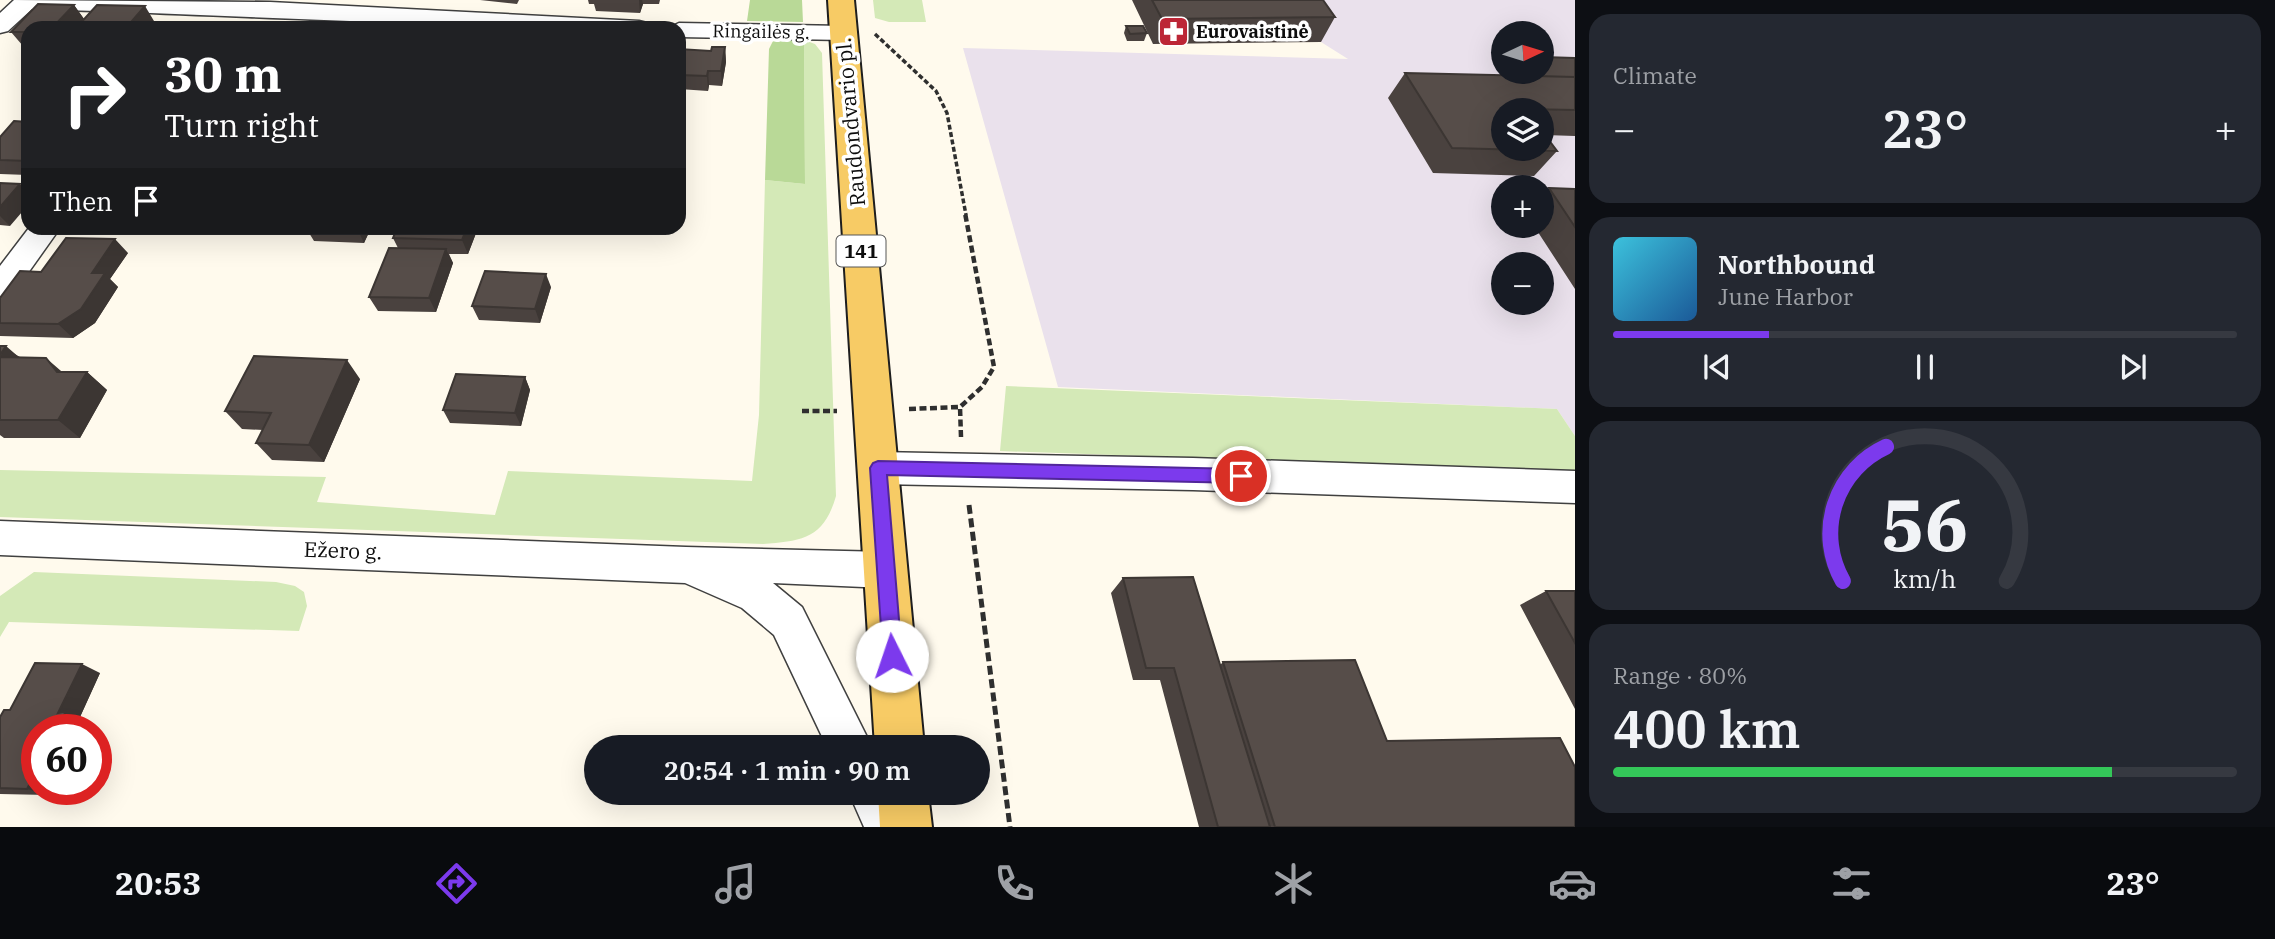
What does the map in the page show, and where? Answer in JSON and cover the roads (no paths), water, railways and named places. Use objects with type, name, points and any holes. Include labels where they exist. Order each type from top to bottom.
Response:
[{"type":"main road","name":"Raudondvario pl.","points":[[841,0],[859,33],[878,468],[899,735]]},
{"type":"main road","points":[[904,805],[906,827]]},
{"type":"street","points":[[0,26],[27,1],[205,6],[501,21]]},
{"type":"street","points":[[195,21],[205,6]]},
{"type":"street","name":"Ringailės g.","points":[[686,30],[859,33]]},
{"type":"street","points":[[0,289],[40,235]]},
{"type":"street","points":[[878,468],[1575,487]]},
{"type":"street","name":"Ežero g.","points":[[0,538],[686,565],[886,570]]},
{"type":"street","name":"Ežero g.","points":[[686,565],[756,595],[788,621],[844,735]]},
{"type":"street","points":[[878,805],[888,827]]},
{"type":"place","name":"Eurovaistinė","points":[[1173,32]]}]
